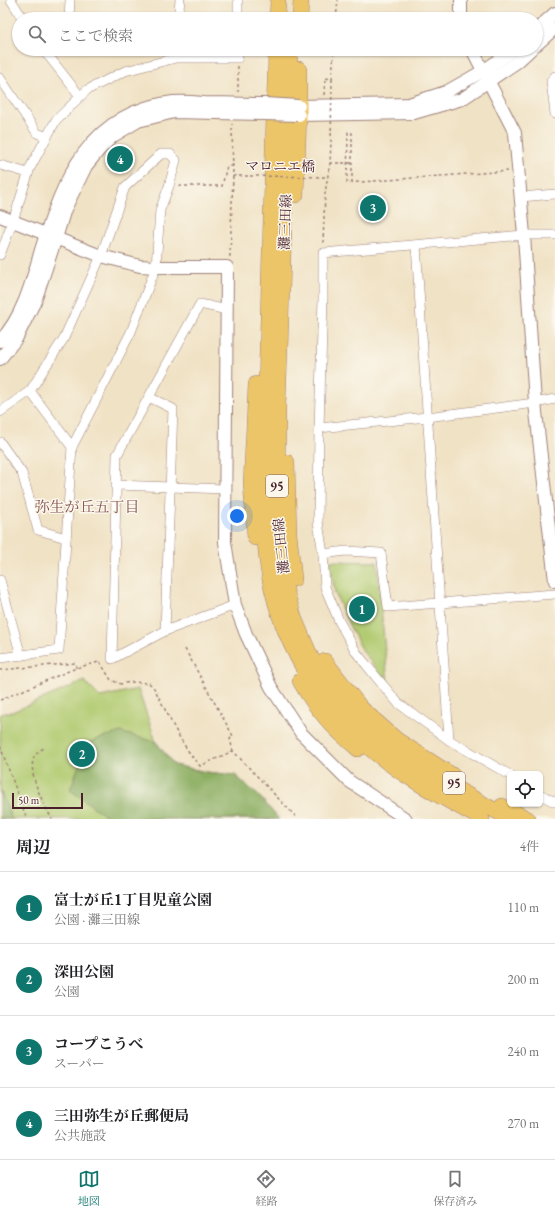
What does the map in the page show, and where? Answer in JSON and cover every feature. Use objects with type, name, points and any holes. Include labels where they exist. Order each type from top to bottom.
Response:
[{"type":"main road","points":[[268,0],[268,12]]},
{"type":"main road","points":[[278,0],[278,12]]},
{"type":"main road","points":[[291,12],[292,0]]},
{"type":"main road","points":[[300,12],[301,0]]},
{"type":"main road","name":"95","points":[[267,56],[256,381],[251,484],[257,559],[263,592],[271,622],[284,652],[315,706],[337,731],[359,750],[411,788],[464,819]]},
{"type":"main road","name":"灘三田線","points":[[276,56],[263,487],[266,552],[272,588],[280,617],[291,644],[309,679],[335,714],[365,744],[400,772],[482,819]]},
{"type":"main road","name":"灘三田線","points":[[290,56],[278,409],[277,507],[280,554],[286,591],[294,620],[311,657],[335,694],[362,724],[389,747],[418,767],[510,819]]},
{"type":"main road","name":"95","points":[[277,507],[285,431],[299,111],[300,56]]},
{"type":"main road","name":"95","points":[[256,381],[258,440],[263,487]]},
{"type":"main road","name":"95","points":[[285,431],[289,534],[293,575],[304,618],[324,659],[361,708],[397,740],[490,799]]},
{"type":"main road","name":"95","points":[[418,767],[490,799],[528,819]]},
{"type":"main road","name":"95","points":[[433,792],[471,819]]},
{"type":"street","points":[[11,0],[19,12]]},
{"type":"street","points":[[69,12],[70,0]]},
{"type":"street","points":[[179,12],[180,0]]},
{"type":"street","points":[[238,0],[238,12]]},
{"type":"street","points":[[460,12],[461,0]]},
{"type":"street","points":[[543,24],[555,13]]},
{"type":"street","points":[[543,39],[555,28]]},
{"type":"street","points":[[48,56],[80,96]]},
{"type":"street","points":[[0,255],[13,221],[28,173],[56,120],[87,90],[126,71],[170,56]]},
{"type":"street","points":[[476,56],[515,133],[524,235],[535,403],[555,581]]},
{"type":"street","points":[[0,341],[9,331],[30,289],[51,236],[86,166],[98,150],[113,136],[138,121],[174,112],[235,109],[414,112],[462,99],[507,56]]},
{"type":"street","points":[[299,111],[323,106],[409,104],[446,92],[486,76],[517,62],[523,56]]},
{"type":"street","points":[[555,76],[551,81],[555,114]]},
{"type":"street","points":[[0,78],[37,133],[47,137]]},
{"type":"street","points":[[0,412],[30,392],[64,338],[101,256],[125,187],[161,154],[170,154],[176,160],[169,186],[160,210],[156,267],[132,332],[72,447],[59,650],[0,658]]},
{"type":"street","points":[[0,165],[28,173]]},
{"type":"street","points":[[521,197],[555,194]]},
{"type":"street","points":[[0,216],[101,256],[140,266],[227,267],[225,542],[235,605],[246,634],[271,687],[301,733],[349,781],[406,819]]},
{"type":"street","points":[[507,773],[448,740],[398,702],[356,652],[339,621],[325,587],[323,554],[318,522],[323,253],[524,235],[555,235]]},
{"type":"street","points":[[0,359],[16,339],[35,301],[51,236]]},
{"type":"street","points":[[416,244],[448,740]]},
{"type":"street","points":[[227,310],[200,304],[117,455],[112,659],[165,631],[235,605]]},
{"type":"street","points":[[30,392],[72,447]]},
{"type":"street","points":[[149,396],[173,409],[165,631]]},
{"type":"street","points":[[319,428],[426,417],[555,399]]},
{"type":"street","points":[[0,442],[22,473],[38,530],[66,538]]},
{"type":"street","points":[[116,485],[225,489]]},
{"type":"street","points":[[323,554],[346,552],[381,553],[388,607],[555,594]]},
{"type":"street","points":[[0,580],[20,656]]},
{"type":"street","points":[[543,796],[554,802],[555,800]]},
{"type":"path","points":[[337,12],[338,0]]},
{"type":"path","points":[[223,257],[230,256],[233,176],[232,166],[238,56]]},
{"type":"path","points":[[323,253],[327,177],[330,163],[334,56]]},
{"type":"path","points":[[323,106],[325,78],[332,79]]},
{"type":"path","points":[[352,183],[352,133],[348,132],[347,183],[352,183],[518,170]]},
{"type":"path","points":[[330,163],[353,163]]},
{"type":"path","points":[[169,186],[222,186],[227,166],[232,166]]},
{"type":"path","name":"マロニエ橋","points":[[233,176],[327,177]]},
{"type":"path","points":[[185,649],[233,736],[230,739],[232,752],[298,819]]},
{"type":"path","points":[[0,700],[76,668],[112,659]]},
{"type":"path","points":[[100,662],[111,680],[121,684],[131,682],[149,683],[154,688],[192,757],[200,766],[232,752]]},
{"type":"path","points":[[0,670],[76,663],[76,668]]},
{"type":"path","points":[[0,746],[27,819]]},
{"type":"path","points":[[43,748],[34,757],[32,769],[43,803],[52,819]]},
{"type":"green space","points":[[330,561],[377,562],[388,684],[364,653],[349,625],[335,593]]},
{"type":"green space","points":[[84,681],[100,697],[138,689],[156,742],[174,765],[206,772],[235,775],[277,819],[0,819],[0,714],[12,712]]},
{"type":"green space","points":[[120,732],[156,742],[174,765],[206,772],[235,775],[260,797],[279,819],[110,819],[70,790],[87,743]]},
{"type":"green space","points":[[0,790],[12,819],[0,819]]},
{"type":"place","name":"三田弥生が丘郵便局","points":[[120,159]]},
{"type":"place","name":"コープこうべ","points":[[373,208]]},
{"type":"place","name":"富士が丘1丁目児童公園","points":[[362,609]]},
{"type":"place","name":"深田公園","points":[[82,754]]},
{"type":"district","name":"弥生が丘五丁目","points":[[87,507]]}]
